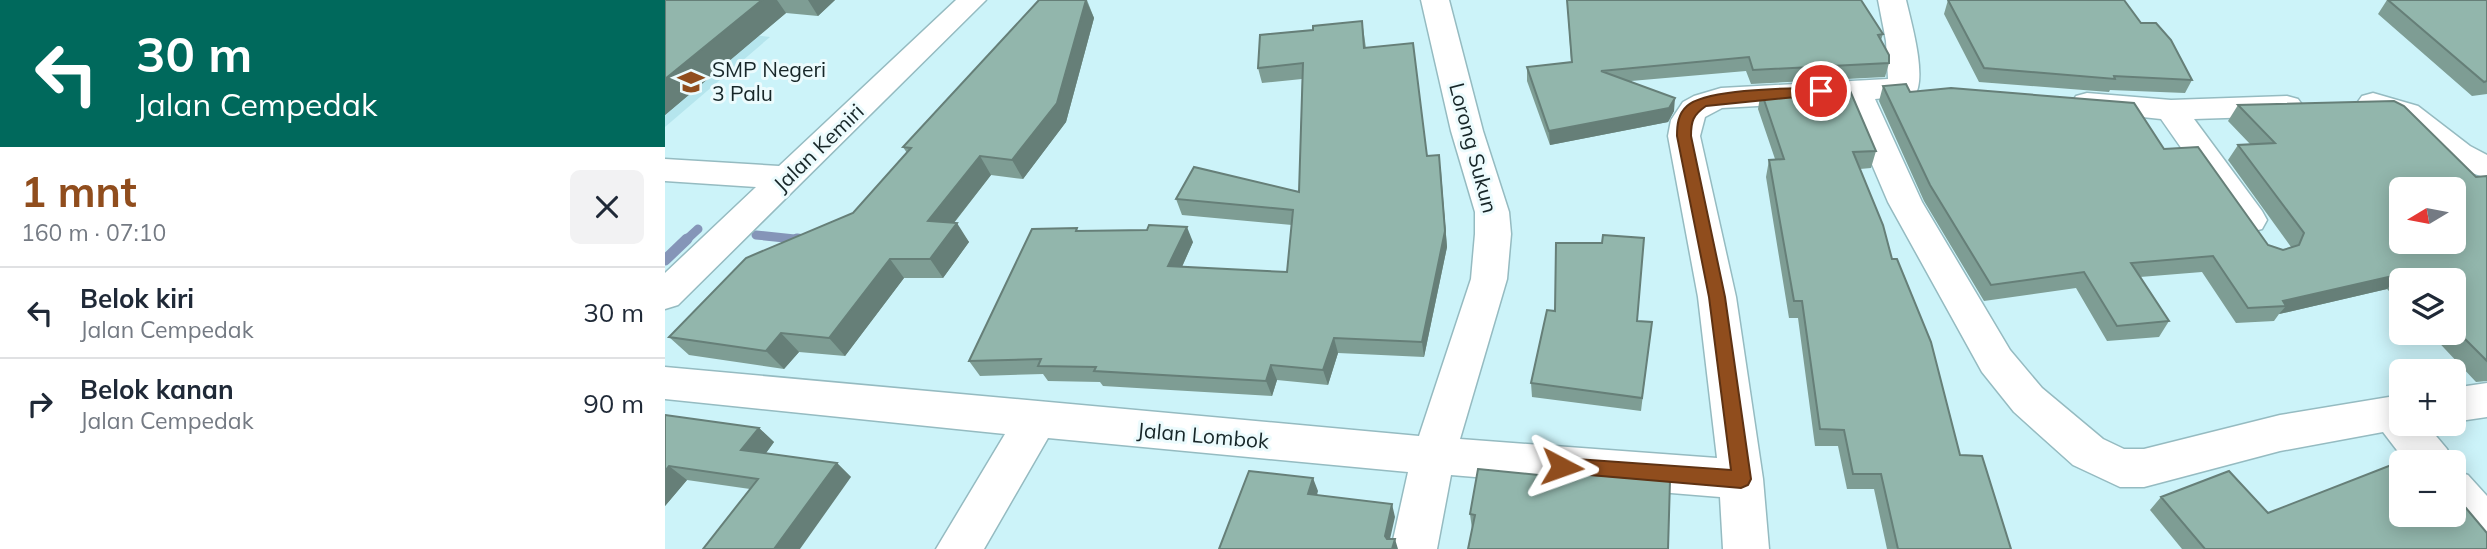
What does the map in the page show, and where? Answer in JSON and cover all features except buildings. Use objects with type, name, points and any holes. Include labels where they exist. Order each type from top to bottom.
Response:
[{"type":"street","name":"Jalan Kemiri","points":[[665,295],[972,0]]},
{"type":"street","name":"Lorong Sukun","points":[[1414,549],[1433,457],[1489,279],[1493,234],[1492,212],[1467,131],[1435,0]]},
{"type":"street","points":[[1746,549],[1741,479],[1717,297],[1684,136],[1685,122],[1690,110],[1702,103],[1721,99],[1855,89],[1917,88],[1901,41],[1892,0]]},
{"type":"street","points":[[1855,89],[1905,202],[1996,361],[2028,400],[2088,452],[2120,468],[2144,468],[2269,435],[2389,413]]},
{"type":"street","points":[[2053,99],[2171,110],[2384,104],[2405,110],[2473,162],[2487,167]]},
{"type":"street","points":[[2171,110],[2272,250]]},
{"type":"street","points":[[665,170],[788,178]]},
{"type":"street","name":"Jalan Lombok","points":[[665,383],[1036,421],[1433,457],[1741,479]]},
{"type":"street","points":[[2466,403],[2487,400]]},
{"type":"street","points":[[959,549],[1036,421]]},
{"type":"street","points":[[2466,504],[2487,529]]},
{"type":"shaded area","name":"SMP Negeri 3 Palu","points":[[665,25],[770,37],[665,127]]},
{"type":"waterway","points":[[685,241],[698,229]]},
{"type":"waterway","points":[[756,235],[804,240],[797,239]]},
{"type":"waterway","points":[[665,260],[687,239]]},
{"type":"place","name":"SMP Negeri 3 Palu","points":[[691,82]]},
{"type":"route","points":[[1562,467],[1741,479],[1717,297],[1684,136],[1685,122],[1690,110],[1702,103],[1821,91]]}]
